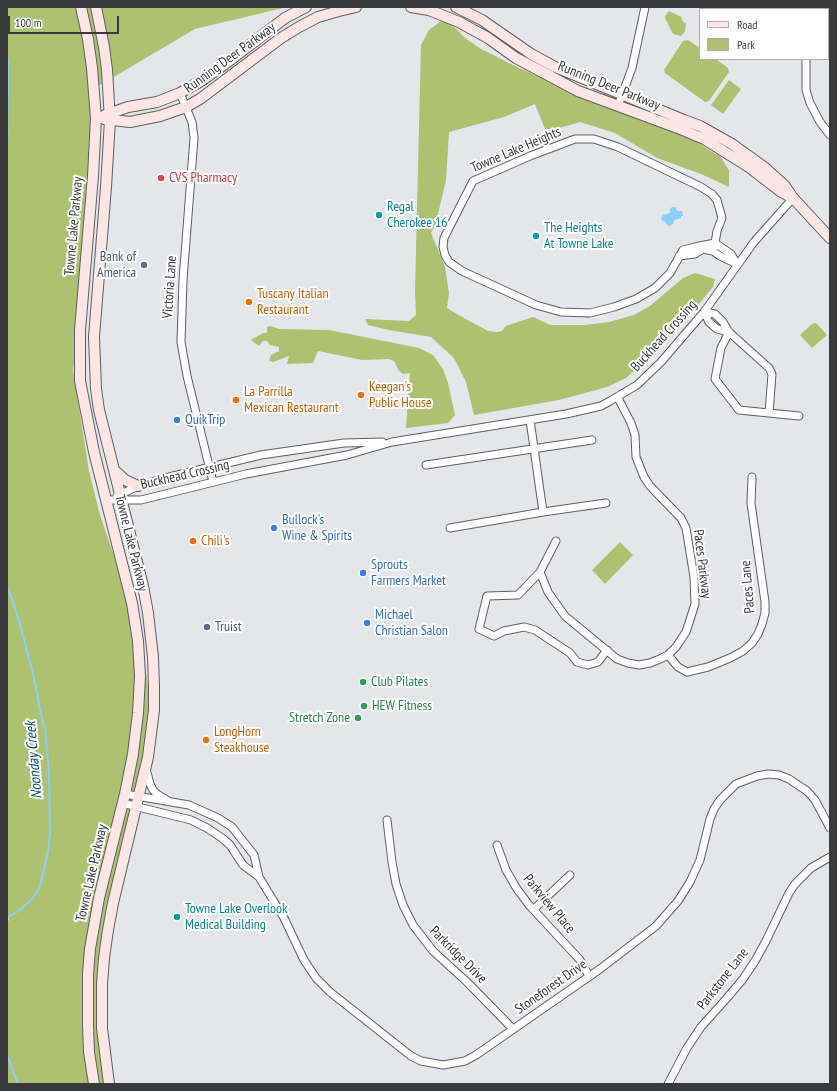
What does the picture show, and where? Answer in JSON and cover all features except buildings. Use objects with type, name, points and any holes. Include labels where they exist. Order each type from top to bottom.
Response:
[{"type":"main road","name":"Towne Lake Parkway","points":[[81,7],[88,39],[96,118],[80,330],[80,381],[85,413],[132,603],[139,659],[139,694],[133,754],[124,798],[99,898],[90,950],[88,1025],[89,1052],[94,1084]]},
{"type":"main road","name":"Towne Lake Parkway","points":[[96,7],[105,55],[110,117],[94,337],[94,364],[99,410],[143,586],[152,639],[154,672],[154,710],[146,767],[113,903],[104,958],[102,984],[102,1028],[109,1084]]},
{"type":"main road","name":"Running Deer Parkway","points":[[110,117],[128,107],[157,102],[180,93],[229,61],[285,18],[306,7]]},
{"type":"main road","name":"Running Deer Parkway","points":[[96,118],[110,117],[130,122],[166,114],[186,106],[200,98],[281,38],[299,27],[318,17],[356,7]]},
{"type":"main road","name":"Running Deer Parkway","points":[[411,7],[430,10],[459,22],[488,38],[516,58],[549,77],[578,91],[704,139],[750,167],[780,191],[793,198]]},
{"type":"main road","name":"Running Deer Parkway","points":[[456,7],[482,20],[542,61],[700,126],[732,144],[785,186],[793,198],[830,238]]},
{"type":"main road","points":[[114,470],[125,480],[138,486]]},
{"type":"street","points":[[618,106],[632,68],[645,7]]},
{"type":"street","points":[[806,60],[806,90],[810,103],[820,122],[830,135]]},
{"type":"street","name":"Victoria Lane","points":[[180,93],[192,122],[194,138],[183,280],[180,342],[213,482]]},
{"type":"street","name":"Towne Lake Heights","points":[[679,256],[670,273],[655,288],[636,299],[614,307],[590,313],[561,312],[536,305],[462,271],[449,262],[443,247],[444,238],[473,181],[530,156],[575,139],[594,139],[618,147],[701,187],[712,194],[717,200],[722,218],[713,251]]},
{"type":"street","name":"Buckhead Crossing","points":[[120,497],[141,500],[270,469],[347,455],[392,442],[577,412],[601,406],[618,398],[650,374],[704,312],[737,264],[762,232],[793,198]]},
{"type":"street","points":[[679,256],[683,250],[715,242],[731,254],[737,264]]},
{"type":"street","points":[[679,256],[695,254],[703,249],[713,251],[737,264]]},
{"type":"street","points":[[704,312],[715,314],[723,322],[729,332],[769,368],[772,374],[769,413]]},
{"type":"street","points":[[729,332],[721,348],[715,378],[739,410],[799,416]]},
{"type":"street","name":"Paces Parkway","points":[[540,572],[548,592],[565,616],[617,659],[628,663],[650,663],[668,655],[676,647],[686,632],[695,604],[694,577],[686,528],[681,518],[650,486],[644,477],[636,457],[635,435],[631,423],[618,398]]},
{"type":"street","points":[[530,420],[543,512]]},
{"type":"street","points":[[426,465],[592,440]]},
{"type":"street","name":"Buckhead Crossing","points":[[106,500],[120,497],[138,486],[209,467],[267,454],[344,443],[392,442]]},
{"type":"street","name":"Paces Lane","points":[[668,655],[678,667],[688,672],[708,667],[743,651],[752,643],[758,634],[765,613],[765,602],[751,503],[752,477]]},
{"type":"street","points":[[450,528],[606,503]]},
{"type":"street","points":[[556,541],[540,572],[518,595],[487,596],[479,629],[494,636],[504,631],[524,627],[535,630],[570,653],[577,662],[588,665],[598,662],[607,650]]},
{"type":"street","points":[[146,767],[148,779],[153,790],[173,802]]},
{"type":"street","name":"Stoneforest Drive","points":[[138,802],[173,802],[189,805],[206,812],[232,827],[254,855],[259,877],[284,918],[304,960],[316,978],[330,992],[411,1056],[432,1064],[443,1065],[465,1061],[476,1055],[589,976],[656,926],[678,901],[690,882],[697,866],[714,809],[720,800],[736,784],[757,776],[768,774],[779,775],[789,779],[815,800],[830,828]]},
{"type":"street","name":"Stoneforest Drive","points":[[124,798],[191,820],[207,828],[230,845],[243,865],[259,877]]},
{"type":"street","name":"Parkridge Drive","points":[[387,820],[396,884],[403,905],[413,925],[433,951],[467,982],[513,1029]]},
{"type":"street","name":"Parkview Place","points":[[497,845],[502,860],[512,880],[534,910],[580,960],[589,976]]},
{"type":"street","name":"Parkstone Lane","points":[[668,1084],[686,1048],[701,1027],[731,993],[755,961],[795,884],[807,872],[830,857]]},
{"type":"street","points":[[534,910],[570,875]]},
{"type":"green space","points":[[7,7],[287,7],[195,29],[95,88],[84,301],[73,370],[89,471],[100,515],[139,629],[150,698],[142,793],[115,916],[101,1007],[109,1084],[7,1084],[7,924],[9,919],[7,914]]},
{"type":"green space","points":[[669,11],[681,17],[683,22],[686,23],[685,31],[681,36],[673,34],[665,18]]},
{"type":"green space","points":[[445,18],[465,38],[481,49],[515,66],[626,115],[679,130],[720,156],[729,170],[729,187],[701,174],[657,158],[615,133],[580,122],[556,129],[545,129],[535,104],[504,117],[449,132],[446,180],[436,223],[431,233],[445,267],[449,293],[447,308],[462,317],[488,331],[498,332],[502,331],[506,326],[533,317],[550,325],[585,325],[609,322],[634,315],[650,306],[683,278],[695,273],[715,279],[713,287],[656,351],[626,378],[607,387],[559,400],[474,415],[466,382],[454,358],[431,337],[368,325],[365,319],[409,321],[416,315],[415,291],[421,45],[429,30]]},
{"type":"green space","points":[[688,40],[699,47],[699,60],[717,60],[728,68],[729,72],[709,101],[705,102],[665,73],[664,70],[683,41]]},
{"type":"green space","points":[[729,80],[741,89],[723,114],[711,105]]},
{"type":"green space","points":[[816,323],[827,335],[812,348],[800,335],[812,324]]},
{"type":"green space","points":[[271,326],[279,329],[329,330],[419,348],[433,355],[443,369],[448,383],[455,415],[448,423],[406,428],[410,373],[403,374],[399,371],[394,361],[389,359],[362,360],[318,351],[313,363],[287,364],[289,356],[273,362],[269,361],[271,355],[279,351],[279,347],[270,345],[267,341],[263,341],[259,346],[251,340],[263,333],[267,333],[267,327]]},
{"type":"green space","points":[[620,542],[633,555],[605,584],[592,570]]},
{"type":"water","points":[[675,207],[678,211],[682,211],[683,216],[674,220],[673,224],[670,226],[666,224],[666,222],[662,221],[661,218],[663,215],[670,213],[670,209]]},
{"type":"waterway","name":"Noonday Creek","points":[[7,55],[7,162]]},
{"type":"waterway","name":"Noonday Creek","points":[[7,588],[20,624],[45,728],[49,773],[50,834],[48,852],[40,886],[33,898],[20,910],[7,918]]},
{"type":"waterway","name":"Noonday Creek","points":[[7,1055],[18,1084]]},
{"type":"place","name":"CVS Pharmacy","points":[[161,178]]},
{"type":"place","name":"Regal Cherokee 16","points":[[379,215]]},
{"type":"place","name":"The Heights At Towne Lake","points":[[536,236]]},
{"type":"place","name":"Bank of America","points":[[144,265]]},
{"type":"place","name":"Tuscany Italian Restaurant","points":[[249,302]]},
{"type":"place","name":"Keegan's Public House","points":[[361,395]]},
{"type":"place","name":"La Parrilla Mexican Restaurant","points":[[236,400]]},
{"type":"place","name":"QuikTrip","points":[[177,420]]},
{"type":"place","name":"Bullock's Wine & Spirits","points":[[274,528]]},
{"type":"place","name":"Chili's","points":[[193,541]]},
{"type":"place","name":"Sprouts Farmers Market","points":[[363,573]]},
{"type":"place","name":"Michael Christian Salon","points":[[367,623]]},
{"type":"place","name":"Truist","points":[[207,627]]},
{"type":"place","name":"Club Pilates","points":[[363,682]]},
{"type":"place","name":"HEW Fitness","points":[[364,706]]},
{"type":"place","name":"Stretch Zone","points":[[358,718]]},
{"type":"place","name":"LongHorn Steakhouse","points":[[206,740]]},
{"type":"place","name":"Towne Lake Overlook Medical Building","points":[[177,917]]}]
